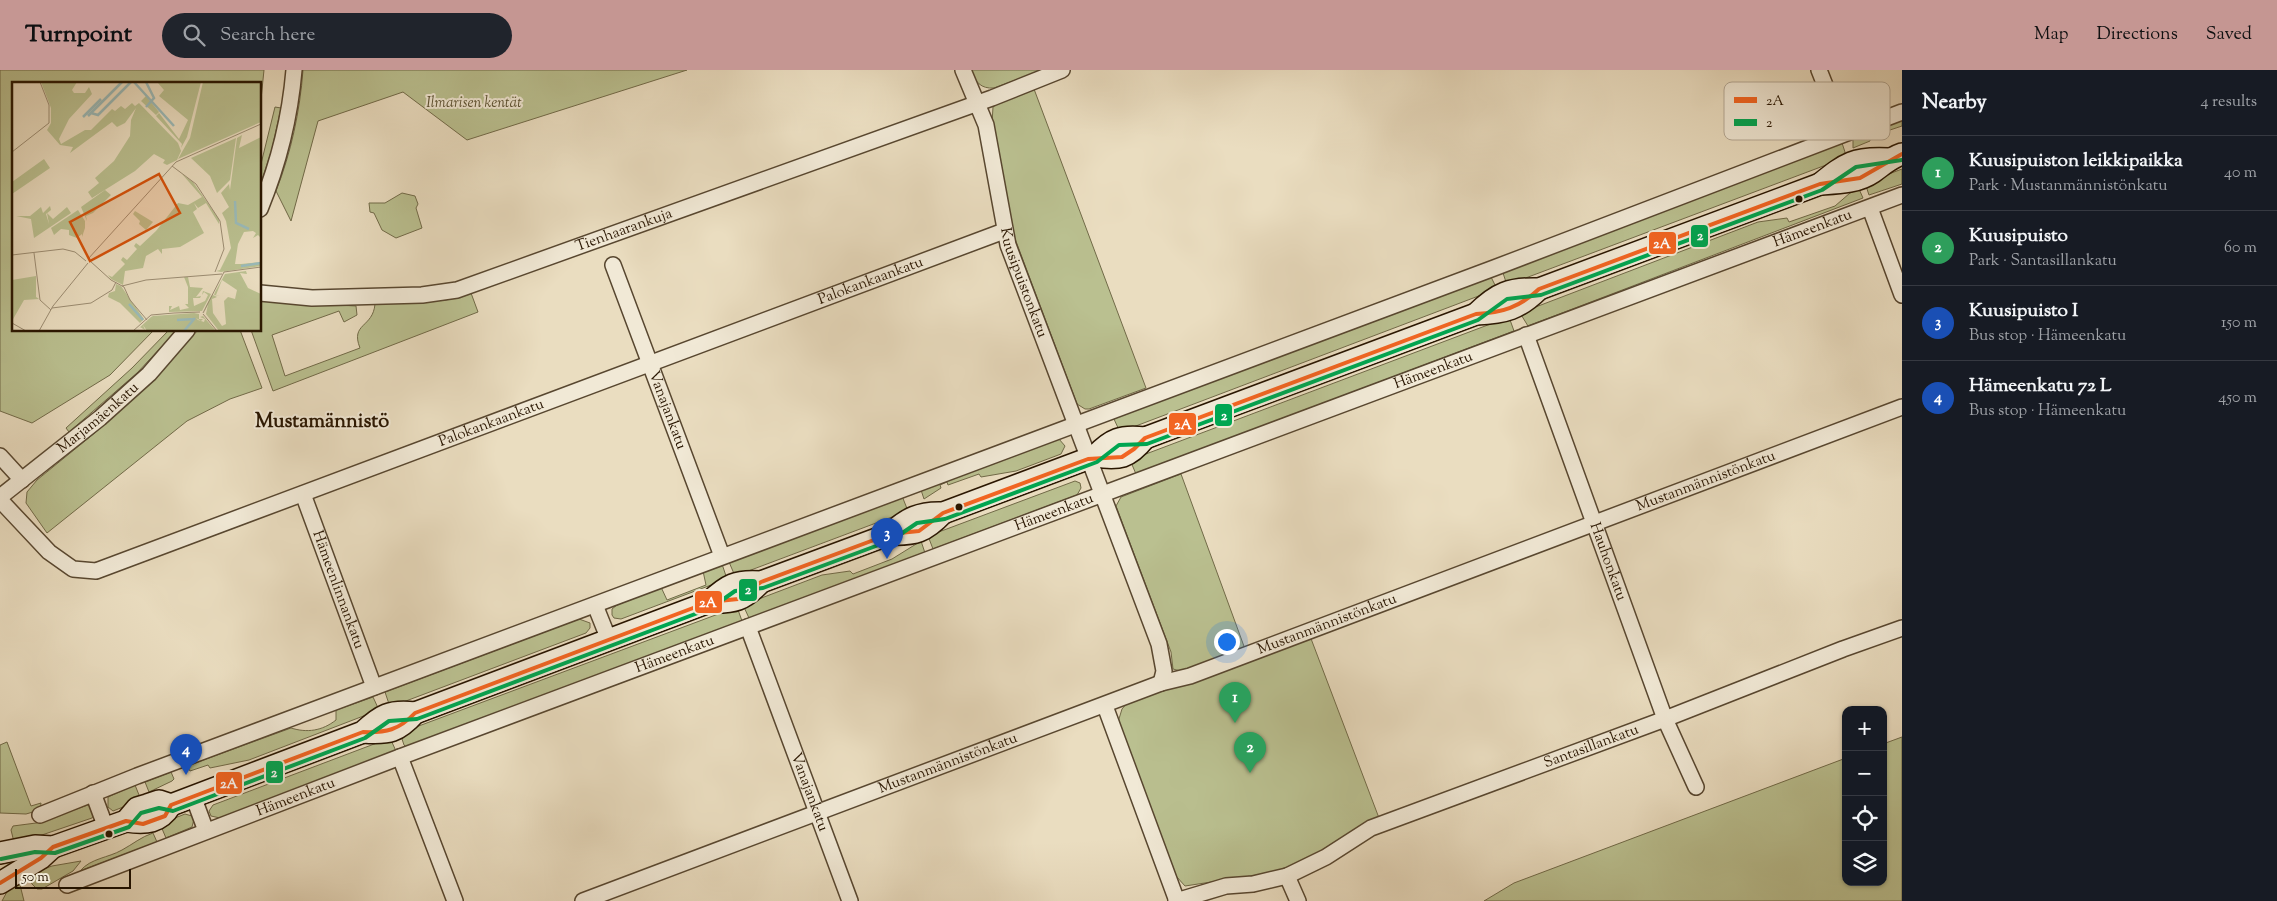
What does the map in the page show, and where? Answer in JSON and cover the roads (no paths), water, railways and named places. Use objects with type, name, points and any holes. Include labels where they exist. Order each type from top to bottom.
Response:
[{"type":"main road","points":[[0,854],[34,846],[53,847],[126,821],[137,808],[159,801],[171,804],[193,796],[363,732],[378,718],[392,713],[415,713],[709,602],[723,588],[733,584],[743,581],[761,582],[890,534],[910,518],[925,513],[943,513],[1091,458],[1107,443],[1117,439],[1128,436],[1145,438],[1476,314],[1492,298],[1518,288],[1539,289],[1820,184],[1843,166],[1865,158],[1895,156]]},
{"type":"main road","points":[[0,883],[41,858],[53,847]]},
{"type":"street","points":[[261,206],[280,150],[294,70]]},
{"type":"street","name":"Kuusipuistonkatu","points":[[964,70],[986,125],[1004,231],[1075,424],[1091,458],[1102,495],[1159,644],[1164,671],[1161,683]]},
{"type":"street","name":"Tienhaarankuja","points":[[261,294],[312,298],[422,295],[457,290],[1062,70]]},
{"type":"street","points":[[1819,70],[1824,82]]},
{"type":"street","points":[[1890,116],[1902,112]]},
{"type":"street","points":[[40,815],[93,793],[722,556],[1494,268],[1826,140]]},
{"type":"street","name":"Hämeenkatu","points":[[68,885],[206,830],[400,757],[1902,195]]},
{"type":"street","points":[[1870,208],[1902,295]]},
{"type":"street","name":"Palokankaankatu","points":[[0,498],[49,552],[73,569],[96,571],[1004,231]]},
{"type":"street","name":"Vanajankatu","points":[[613,265],[722,556]]},
{"type":"street","name":"Marjamäenkatu","points":[[0,498],[100,418],[142,380],[186,331]]},
{"type":"street","name":"Hauhonkatu","points":[[1526,335],[1664,719],[1696,786]]},
{"type":"street","name":"Mustanmännistönkatu","points":[[583,901],[1105,706],[1161,683],[1190,676],[1902,407]]},
{"type":"street","points":[[0,456],[22,480]]},
{"type":"street","name":"Hämeenlinnankatu","points":[[303,494],[374,687]]},
{"type":"street","points":[[596,605],[609,640]]},
{"type":"street","name":"Vanajankatu","points":[[748,627],[850,901]]},
{"type":"street","name":"Santasillankatu","points":[[1176,901],[1226,886],[1253,884],[1287,876],[1326,857],[1371,828],[1902,628]]},
{"type":"street","points":[[1105,706],[1176,901]]},
{"type":"street","points":[[400,757],[455,901]]},
{"type":"street","points":[[93,793],[106,828]]},
{"type":"street","points":[[193,796],[206,830]]},
{"type":"street","points":[[1287,876],[1298,901]]},
{"type":"place","name":"Kuusipuisto I","points":[[887,559]]},
{"type":"place","name":"Kuusipuiston leikkipaikka","points":[[1235,723]]},
{"type":"place","name":"Kuusipuisto","points":[[1250,773]]},
{"type":"place","name":"Hämeenkatu 72 L","points":[[186,775]]},
{"type":"district","name":"Mustamännistö","points":[[322,422]]},
{"type":"park label","name":"Ilmarisen kentät","points":[[474,103]]}]
